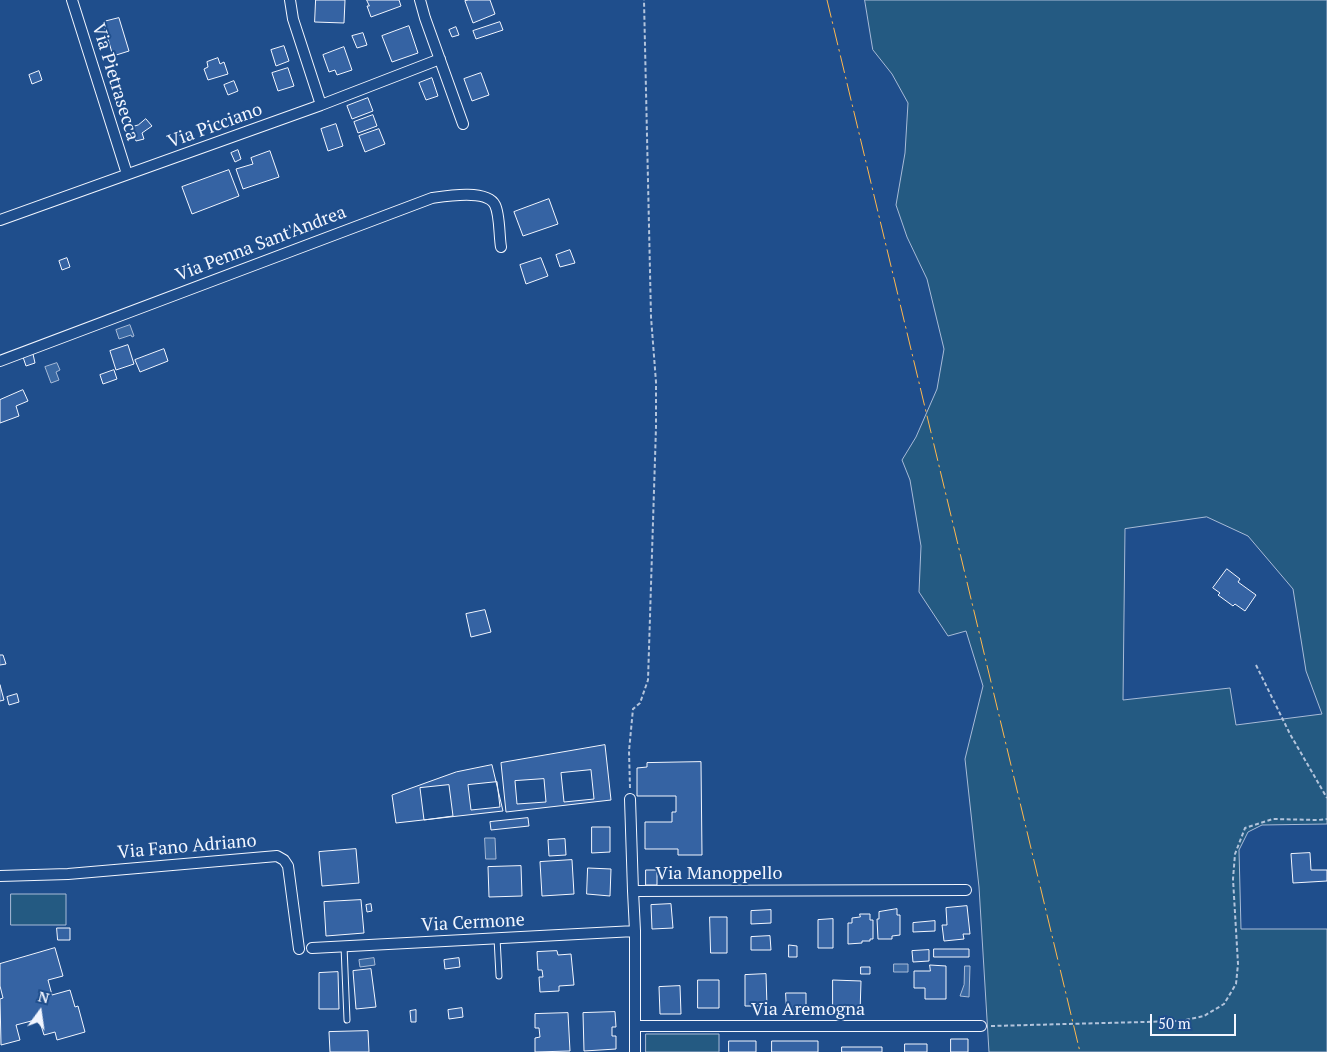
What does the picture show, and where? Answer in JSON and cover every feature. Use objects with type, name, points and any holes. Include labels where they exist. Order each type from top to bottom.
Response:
[{"type":"street","name":"Via Pietrasecca","points":[[72,0],[127,174]]},
{"type":"street","points":[[290,0],[292,19],[321,105]]},
{"type":"street","points":[[420,0],[463,124]]},
{"type":"street","name":"Via Picciano","points":[[0,220],[321,105],[440,60]]},
{"type":"street","name":"Via Penna Sant'Andrea","points":[[0,361],[432,198],[473,195],[483,196],[490,200],[496,209],[501,248]]},
{"type":"street","points":[[630,799],[633,891]]},
{"type":"street","name":"Via Fano Adriano","points":[[0,876],[68,874],[277,856],[284,860],[288,866],[299,949]]},
{"type":"street","name":"Via Manoppello","points":[[635,1052],[635,931],[633,891],[966,890]]},
{"type":"street","name":"Via Cermone","points":[[312,948],[635,931]]},
{"type":"street","name":"Via Aremogna","points":[[635,1026],[981,1026]]},
{"type":"lane","points":[[497,938],[499,976]]},
{"type":"lane","points":[[344,946],[348,1020]]},
{"type":"path","points":[[630,799],[628,751],[633,709],[640,703],[648,680],[656,427],[656,382],[650,317],[644,0]]},
{"type":"path","points":[[1256,665],[1290,734],[1327,798]]},
{"type":"path","points":[[981,1026],[1181,1021],[1204,1016],[1224,1004],[1236,984],[1238,964],[1233,879],[1235,854],[1245,828],[1273,819],[1327,819]]},
{"type":"shaded area","points":[[865,0],[1327,0],[1327,824],[1262,825],[1248,832],[1239,850],[1241,929],[1327,929],[1327,1052],[989,1052],[979,887],[965,759],[983,686],[966,631],[948,636],[919,592],[921,546],[910,480],[902,460],[916,437],[937,389],[944,349],[927,279],[907,237],[896,205],[905,153],[908,103],[892,74],[873,50]],"holes":[[[1207,517],[1248,536],[1293,589],[1306,671],[1322,714],[1236,725],[1230,688],[1123,700],[1125,529]]]},
{"type":"shaded area","points":[[130,325],[134,336],[132,337],[131,335],[119,339],[116,330]]},
{"type":"shaded area","points":[[57,363],[60,370],[56,372],[59,380],[51,383],[45,367]]},
{"type":"shaded area","points":[[485,838],[495,838],[496,859],[486,859]]},
{"type":"shaded area","points":[[11,894],[66,894],[66,925],[11,925]]},
{"type":"shaded area","points":[[374,958],[375,965],[360,967],[359,960]]},
{"type":"shaded area","points":[[894,964],[908,964],[908,972],[894,972]]},
{"type":"shaded area","points":[[965,966],[970,966],[969,997],[960,996],[964,985]]},
{"type":"shaded area","points":[[646,1034],[719,1034],[719,1052],[646,1052]]},
{"type":"building","points":[[316,0],[345,0],[344,23],[315,22]]},
{"type":"building","points":[[367,0],[399,0],[401,6],[371,17]]},
{"type":"building","points":[[490,0],[495,14],[473,23],[465,1]]},
{"type":"building","points":[[119,18],[129,51],[113,56],[103,22]]},
{"type":"building","points":[[500,22],[503,30],[476,39],[473,31]]},
{"type":"building","points":[[409,26],[418,53],[392,62],[382,36]]},
{"type":"building","points":[[456,27],[459,35],[452,37],[449,30]]},
{"type":"building","points":[[363,33],[367,45],[357,48],[352,36]]},
{"type":"building","points":[[284,46],[289,61],[276,66],[271,50]]},
{"type":"building","points":[[344,47],[352,70],[337,75],[335,70],[329,72],[323,55]]},
{"type":"building","points":[[218,58],[220,64],[224,62],[228,74],[208,80],[204,69],[208,67],[207,62]]},
{"type":"building","points":[[288,68],[294,86],[278,91],[272,73]]},
{"type":"building","points":[[39,71],[42,80],[32,84],[29,75]]},
{"type":"building","points":[[481,73],[489,95],[472,101],[464,79]]},
{"type":"building","points":[[432,78],[438,96],[426,100],[419,83]]},
{"type":"building","points":[[234,81],[238,91],[228,95],[224,85]]},
{"type":"building","points":[[368,98],[373,111],[352,119],[347,106]]},
{"type":"building","points":[[373,115],[377,126],[358,133],[354,122]]},
{"type":"building","points":[[146,119],[152,126],[142,133],[144,139],[136,141],[131,127],[138,125]]},
{"type":"building","points":[[336,124],[343,146],[328,151],[321,129]]},
{"type":"building","points":[[379,129],[385,144],[365,152],[359,136]]},
{"type":"building","points":[[238,150],[241,159],[235,162],[231,153]]},
{"type":"building","points":[[270,151],[279,177],[243,189],[236,169],[253,164],[251,158]]},
{"type":"building","points":[[229,170],[239,196],[192,214],[182,187]]},
{"type":"building","points":[[549,199],[558,224],[523,236],[514,212]]},
{"type":"building","points":[[570,250],[575,263],[560,267],[556,255]]},
{"type":"building","points":[[67,258],[70,267],[62,270],[59,261]]},
{"type":"building","points":[[541,258],[548,276],[526,284],[520,265]]},
{"type":"building","points":[[128,345],[134,364],[116,370],[110,351]]},
{"type":"building","points":[[164,349],[168,361],[140,372],[135,360]]},
{"type":"building","points":[[33,354],[35,363],[26,366],[23,357]]},
{"type":"building","points":[[114,370],[117,379],[103,384],[100,375]]},
{"type":"building","points":[[23,390],[28,401],[16,406],[19,416],[0,423],[0,400]]},
{"type":"building","points":[[1227,569],[1240,579],[1238,582],[1256,595],[1245,611],[1235,604],[1233,606],[1218,595],[1220,593],[1213,588]]},
{"type":"building","points":[[485,610],[491,632],[471,637],[466,614]]},
{"type":"building","points":[[0,655],[3,655],[6,664],[0,665]]},
{"type":"building","points":[[0,685],[4,700],[0,701]]},
{"type":"building","points":[[17,694],[19,702],[9,705],[7,697]]},
{"type":"building","points":[[605,745],[611,800],[506,812],[501,763]]},
{"type":"building","points":[[701,762],[702,855],[678,855],[678,849],[645,849],[645,822],[672,822],[672,812],[676,812],[676,796],[637,796],[637,768],[647,767],[647,763]]},
{"type":"building","points":[[492,765],[503,811],[396,823],[392,795],[456,772]]},
{"type":"building","points":[[591,770],[594,799],[564,802],[561,773]]},
{"type":"building","points":[[544,779],[546,802],[517,804],[515,781]]},
{"type":"building","points":[[497,782],[500,807],[471,810],[468,785]]},
{"type":"building","points":[[449,785],[453,816],[424,820],[420,788]]},
{"type":"building","points":[[528,818],[529,826],[491,830],[490,822]]},
{"type":"building","points":[[592,827],[610,827],[610,852],[592,853]]},
{"type":"building","points":[[565,839],[566,855],[549,856],[548,840]]},
{"type":"building","points":[[356,849],[359,883],[322,886],[319,852]]},
{"type":"building","points":[[1310,853],[1311,870],[1327,870],[1327,881],[1293,883],[1291,854]]},
{"type":"building","points":[[572,860],[574,894],[542,896],[540,862]]},
{"type":"building","points":[[521,866],[522,896],[489,897],[488,867]]},
{"type":"building","points":[[588,868],[611,869],[610,896],[587,894]]},
{"type":"building","points":[[646,870],[657,870],[657,885],[646,885]]},
{"type":"building","points":[[361,900],[364,933],[326,936],[324,902]]},
{"type":"building","points":[[371,904],[372,911],[367,912],[366,905]]},
{"type":"building","points":[[671,904],[673,928],[652,929],[651,905]]},
{"type":"building","points":[[967,906],[970,934],[963,934],[964,939],[944,941],[942,925],[947,925],[946,908]]},
{"type":"building","points":[[897,909],[897,915],[900,915],[900,935],[892,936],[892,939],[878,939],[877,919],[879,919],[879,912]]},
{"type":"building","points":[[771,910],[771,923],[751,924],[751,911]]},
{"type":"building","points":[[860,914],[870,914],[870,920],[873,920],[873,939],[862,941],[862,943],[848,944],[848,923],[852,923],[852,918],[860,917]]},
{"type":"building","points":[[710,917],[727,917],[727,953],[711,953]]},
{"type":"building","points":[[833,919],[833,948],[818,948],[818,920]]},
{"type":"building","points":[[935,921],[935,931],[913,932],[913,923]]},
{"type":"building","points":[[57,928],[70,928],[70,940],[58,940]]},
{"type":"building","points":[[770,936],[771,950],[751,950],[751,937]]},
{"type":"building","points":[[789,945],[797,946],[797,957],[789,957]]},
{"type":"building","points":[[55,948],[63,976],[48,980],[52,995],[70,990],[75,1007],[78,1006],[85,1032],[57,1040],[55,1032],[44,1035],[39,1019],[16,1025],[20,1040],[1,1045],[0,999],[3,998],[0,986],[0,964]]},
{"type":"building","points":[[934,949],[969,949],[969,957],[934,957]]},
{"type":"building","points":[[929,950],[929,961],[913,962],[912,951]]},
{"type":"building","points":[[557,951],[558,955],[571,954],[574,985],[559,986],[559,991],[540,992],[539,977],[543,977],[542,970],[538,970],[537,952]]},
{"type":"building","points":[[459,958],[460,967],[445,969],[444,960]]},
{"type":"building","points":[[930,965],[946,966],[946,999],[925,999],[925,988],[914,988],[914,971],[930,971]]},
{"type":"building","points":[[861,967],[870,967],[870,974],[861,974]]},
{"type":"building","points":[[371,969],[376,1007],[356,1009],[353,971]]},
{"type":"building","points":[[338,972],[339,1009],[319,1009],[319,973]]},
{"type":"building","points":[[766,974],[767,1006],[745,1006],[745,975]]},
{"type":"building","points":[[698,980],[719,980],[719,1008],[698,1008]]},
{"type":"building","points":[[833,980],[861,981],[860,1013],[833,1013]]},
{"type":"building","points":[[680,986],[681,1014],[660,1014],[659,987]]},
{"type":"building","points":[[786,993],[806,993],[806,1012],[787,1012]]},
{"type":"building","points":[[462,1008],[463,1017],[449,1019],[448,1010]]},
{"type":"building","points":[[416,1010],[416,1022],[411,1022],[410,1011]]},
{"type":"building","points":[[615,1012],[616,1027],[612,1027],[612,1036],[616,1036],[616,1049],[584,1051],[583,1013]]},
{"type":"building","points":[[568,1013],[570,1051],[535,1052],[535,1038],[540,1037],[539,1028],[535,1028],[535,1014]]},
{"type":"building","points":[[368,1031],[369,1052],[330,1052],[329,1032]]},
{"type":"building","points":[[951,1039],[968,1039],[968,1052],[951,1052]]},
{"type":"building","points":[[729,1041],[756,1041],[756,1052],[729,1052]]},
{"type":"building","points":[[772,1041],[818,1041],[818,1052],[772,1052]]},
{"type":"building","points":[[905,1044],[927,1044],[927,1052],[905,1052]]},
{"type":"building","points":[[842,1047],[882,1047],[882,1052],[842,1052]]},
{"type":"power","points":[[827,0],[1080,1052]]}]
